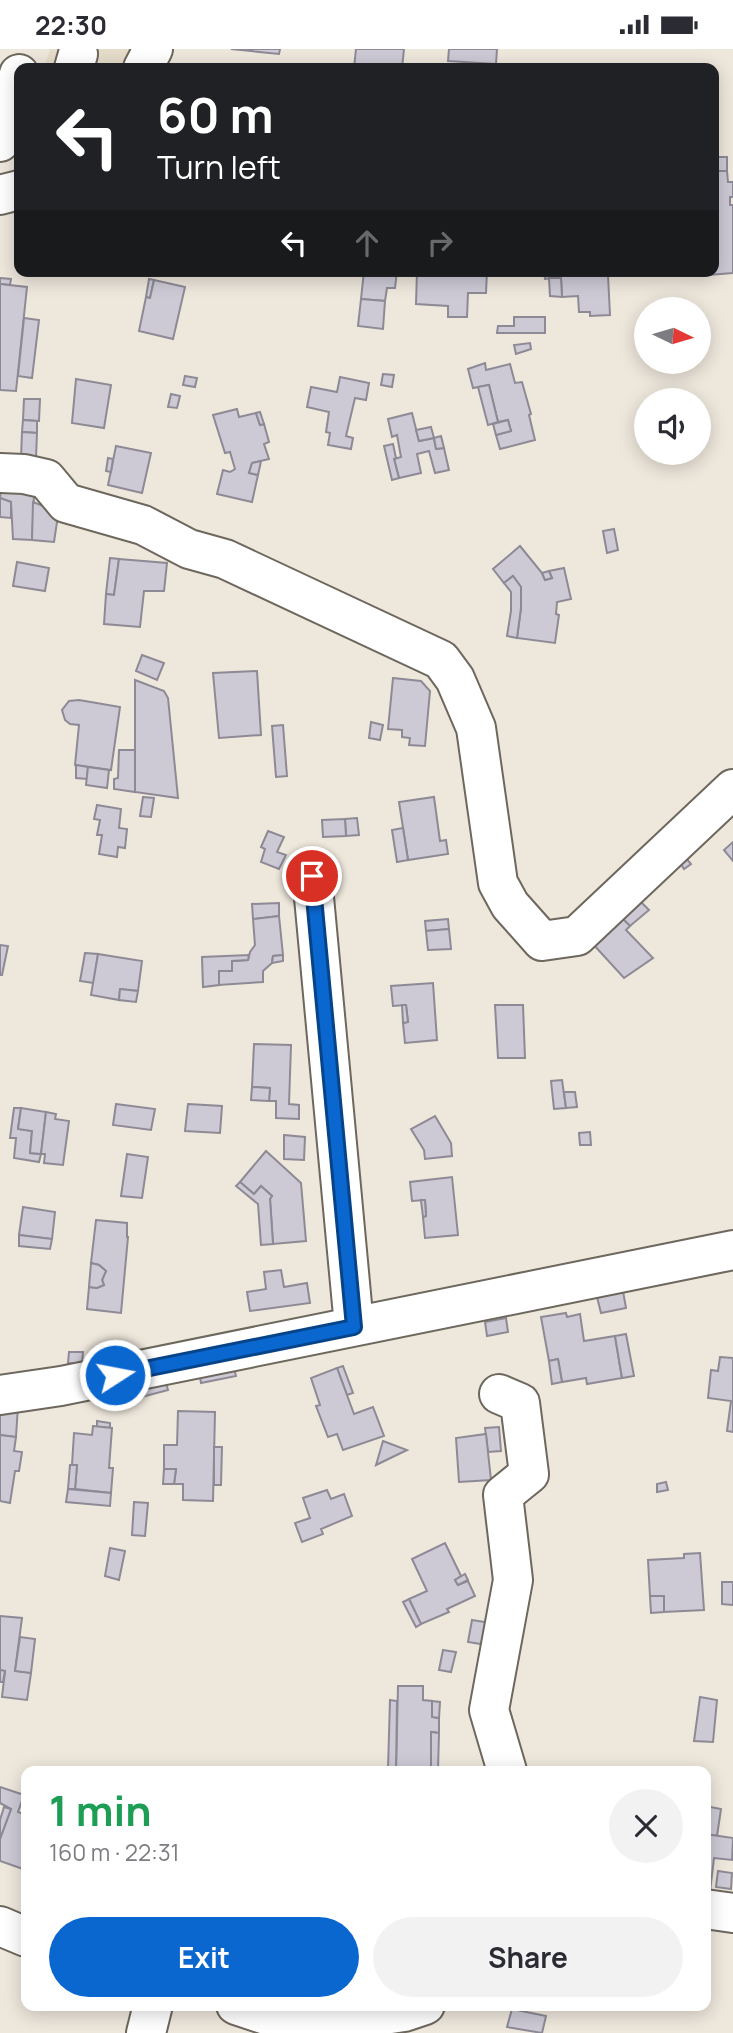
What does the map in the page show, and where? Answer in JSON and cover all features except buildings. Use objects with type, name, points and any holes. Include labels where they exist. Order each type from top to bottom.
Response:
[{"type":"street","points":[[0,61],[4,49]]},
{"type":"street","points":[[0,142],[14,92]]},
{"type":"street","points":[[0,473],[24,474],[46,479],[66,503],[143,525],[189,549],[225,559],[441,660],[455,679],[476,728],[498,884],[510,905],[542,941],[577,936],[733,789]]},
{"type":"street","points":[[312,876],[354,1327]]},
{"type":"street","points":[[0,1395],[61,1386],[733,1250]]},
{"type":"street","points":[[499,1394],[520,1403],[528,1474],[503,1495],[513,1580],[489,1710],[506,1766]]},
{"type":"street","points":[[711,1910],[733,1913]]},
{"type":"street","points":[[0,1926],[21,1935]]},
{"type":"street","points":[[146,2033],[152,2011]]},
{"type":"street","points":[[255,2011],[267,2015],[342,2021],[409,2011]]},
{"type":"shaded area","points":[[50,49],[142,49],[134,63],[46,63]]},
{"type":"route","points":[[115,1375],[354,1327],[312,876]]}]
